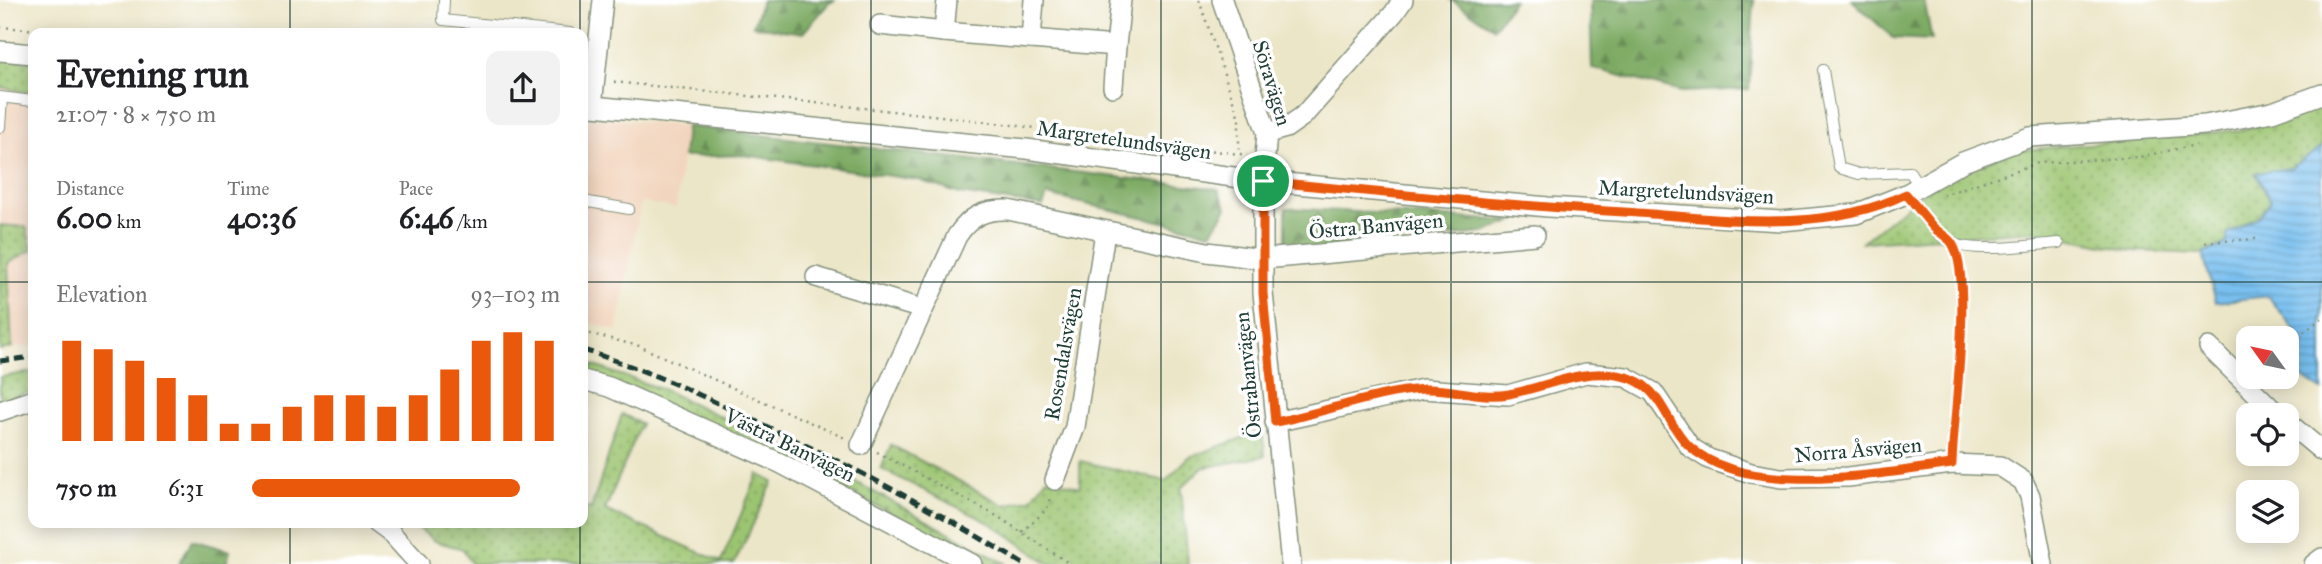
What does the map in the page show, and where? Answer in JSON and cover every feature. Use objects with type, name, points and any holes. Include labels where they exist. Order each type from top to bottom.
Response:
[{"type":"street","points":[[588,101],[594,79],[595,37],[603,0]]},
{"type":"street","points":[[944,32],[947,0]]},
{"type":"street","points":[[1031,39],[1034,0]]},
{"type":"street","points":[[1113,88],[1121,0]]},
{"type":"street","name":"Söravägen","points":[[1222,0],[1267,133],[1263,181]]},
{"type":"street","points":[[1267,133],[1286,128],[1303,116],[1394,13],[1402,0]]},
{"type":"street","points":[[880,25],[1116,46]]},
{"type":"street","points":[[0,51],[28,54]]},
{"type":"street","name":"Margretelundsvägen","points":[[588,105],[1026,149],[1263,181],[1548,207],[1781,220],[1856,214],[1912,190],[1963,162],[2031,137],[2205,125],[2272,112],[2322,94]]},
{"type":"street","name":"Östrabanvägen","points":[[1263,181],[1263,293],[1291,564]]},
{"type":"street","points":[[861,445],[957,236],[964,224],[982,212],[1008,210],[1208,252],[1263,259]]},
{"type":"street","name":"Rosendalsvägen","points":[[1055,480],[1074,428],[1105,232]]},
{"type":"street","name":"Östra Banvägen","points":[[1263,259],[1535,235]]},
{"type":"street","points":[[816,276],[922,309]]},
{"type":"street","points":[[2209,347],[2266,403]]},
{"type":"street","name":"Norra Åsvägen","points":[[1275,422],[1423,389],[1508,395],[1586,373],[1605,373],[1626,377],[1653,392],[1690,447],[1709,459],[1751,473],[1781,478],[1848,477],[1952,464],[2000,466],[2023,481],[2030,496],[2043,564]]},
{"type":"street","name":"Västra Banvägen","points":[[588,381],[609,387],[780,463],[972,564]]},
{"type":"street","points":[[0,411],[28,402]]},
{"type":"street","points":[[2299,432],[2322,451]]},
{"type":"street","points":[[384,528],[419,564]]},
{"type":"street","points":[[2314,564],[2322,558]]},
{"type":"lane","points":[[444,0],[443,20],[521,28]]},
{"type":"lane","points":[[1823,70],[1839,168],[1859,174],[1910,172],[1912,190],[1933,226],[1953,244],[1985,247],[2059,243]]},
{"type":"lane","points":[[0,127],[1,97],[28,100]]},
{"type":"lane","points":[[588,202],[629,209]]},
{"type":"path","points":[[1199,0],[1239,118],[1239,154]]},
{"type":"path","points":[[0,27],[28,29]]},
{"type":"path","points":[[594,79],[942,116],[1265,158]]},
{"type":"path","points":[[2205,242],[2256,239]]},
{"type":"path","points":[[1952,464],[1961,305],[1961,276],[1953,244]]},
{"type":"path","points":[[2300,335],[2322,317]]},
{"type":"path","points":[[588,333],[639,346],[897,461],[1022,532],[1070,564]]},
{"type":"path","points":[[1022,532],[1047,509],[1055,480]]},
{"type":"shaded area","points":[[0,87],[28,93],[28,346],[12,348],[8,262],[26,227],[0,225]]},
{"type":"shaded area","points":[[588,116],[686,126],[676,208],[641,202],[617,331],[588,322]]},
{"type":"green space","points":[[762,0],[836,0],[829,3],[803,33],[753,26]]},
{"type":"green space","points":[[1451,0],[1514,0],[1494,28]]},
{"type":"green space","points":[[1590,0],[1754,0],[1749,89],[1681,92],[1592,68]]},
{"type":"green space","points":[[1852,0],[1924,0],[1932,40],[1893,38]]},
{"type":"green space","points":[[0,58],[28,61],[28,93],[0,87]]},
{"type":"green space","points":[[2322,106],[2322,147],[2291,168],[2255,173],[2271,201],[2259,216],[2227,234],[2227,243],[2203,254],[2133,251],[2033,231],[1862,242],[1935,183],[2012,151],[2241,130]]},
{"type":"green space","points":[[686,126],[1218,189],[1227,208],[1211,233],[1047,195],[1043,206],[960,194],[919,180],[744,155],[683,157]]},
{"type":"green space","points":[[1286,208],[1514,221],[1483,233],[1312,250],[1286,246]]},
{"type":"green space","points":[[0,225],[26,227],[28,252],[8,263],[12,348],[0,350]]},
{"type":"green space","points":[[588,364],[664,390],[824,465],[1007,564],[989,564],[844,489],[588,376]]},
{"type":"green space","points":[[28,373],[28,393],[0,401],[0,377]]},
{"type":"green space","points":[[622,414],[641,424],[605,510],[721,562],[758,474],[773,482],[734,564],[472,564],[463,549],[435,541],[418,528],[588,528],[588,508],[591,509]]},
{"type":"green space","points":[[1262,431],[1265,456],[1202,468],[1181,488],[1188,564],[1050,564],[992,524],[881,469],[891,445],[1004,505],[1031,499],[1047,478],[1080,487],[1080,461],[1166,481],[1189,457]]},
{"type":"green space","points":[[192,540],[230,551],[226,564],[179,564]]},
{"type":"water","points":[[2322,147],[2322,390],[2300,376],[2300,358],[2305,343],[2300,337],[2300,326],[2292,326],[2268,296],[2216,302],[2203,254],[2227,243],[2227,235],[2259,216],[2271,201],[2256,173],[2291,168]]},
{"type":"railway","points":[[588,352],[680,386],[806,445],[932,510],[1023,564]]},
{"type":"railway","points":[[0,361],[28,358]]},
{"type":"route","points":[[1263,181],[1548,207],[1781,220],[1821,219],[1856,214],[1882,206],[1906,194],[1933,226],[1953,244],[1961,276],[1958,389],[1953,423],[1952,464],[1848,477],[1781,478],[1751,473],[1709,459],[1690,447],[1653,392],[1626,377],[1605,373],[1586,373],[1508,395],[1489,396],[1423,389],[1275,422],[1263,293],[1263,181]]}]
